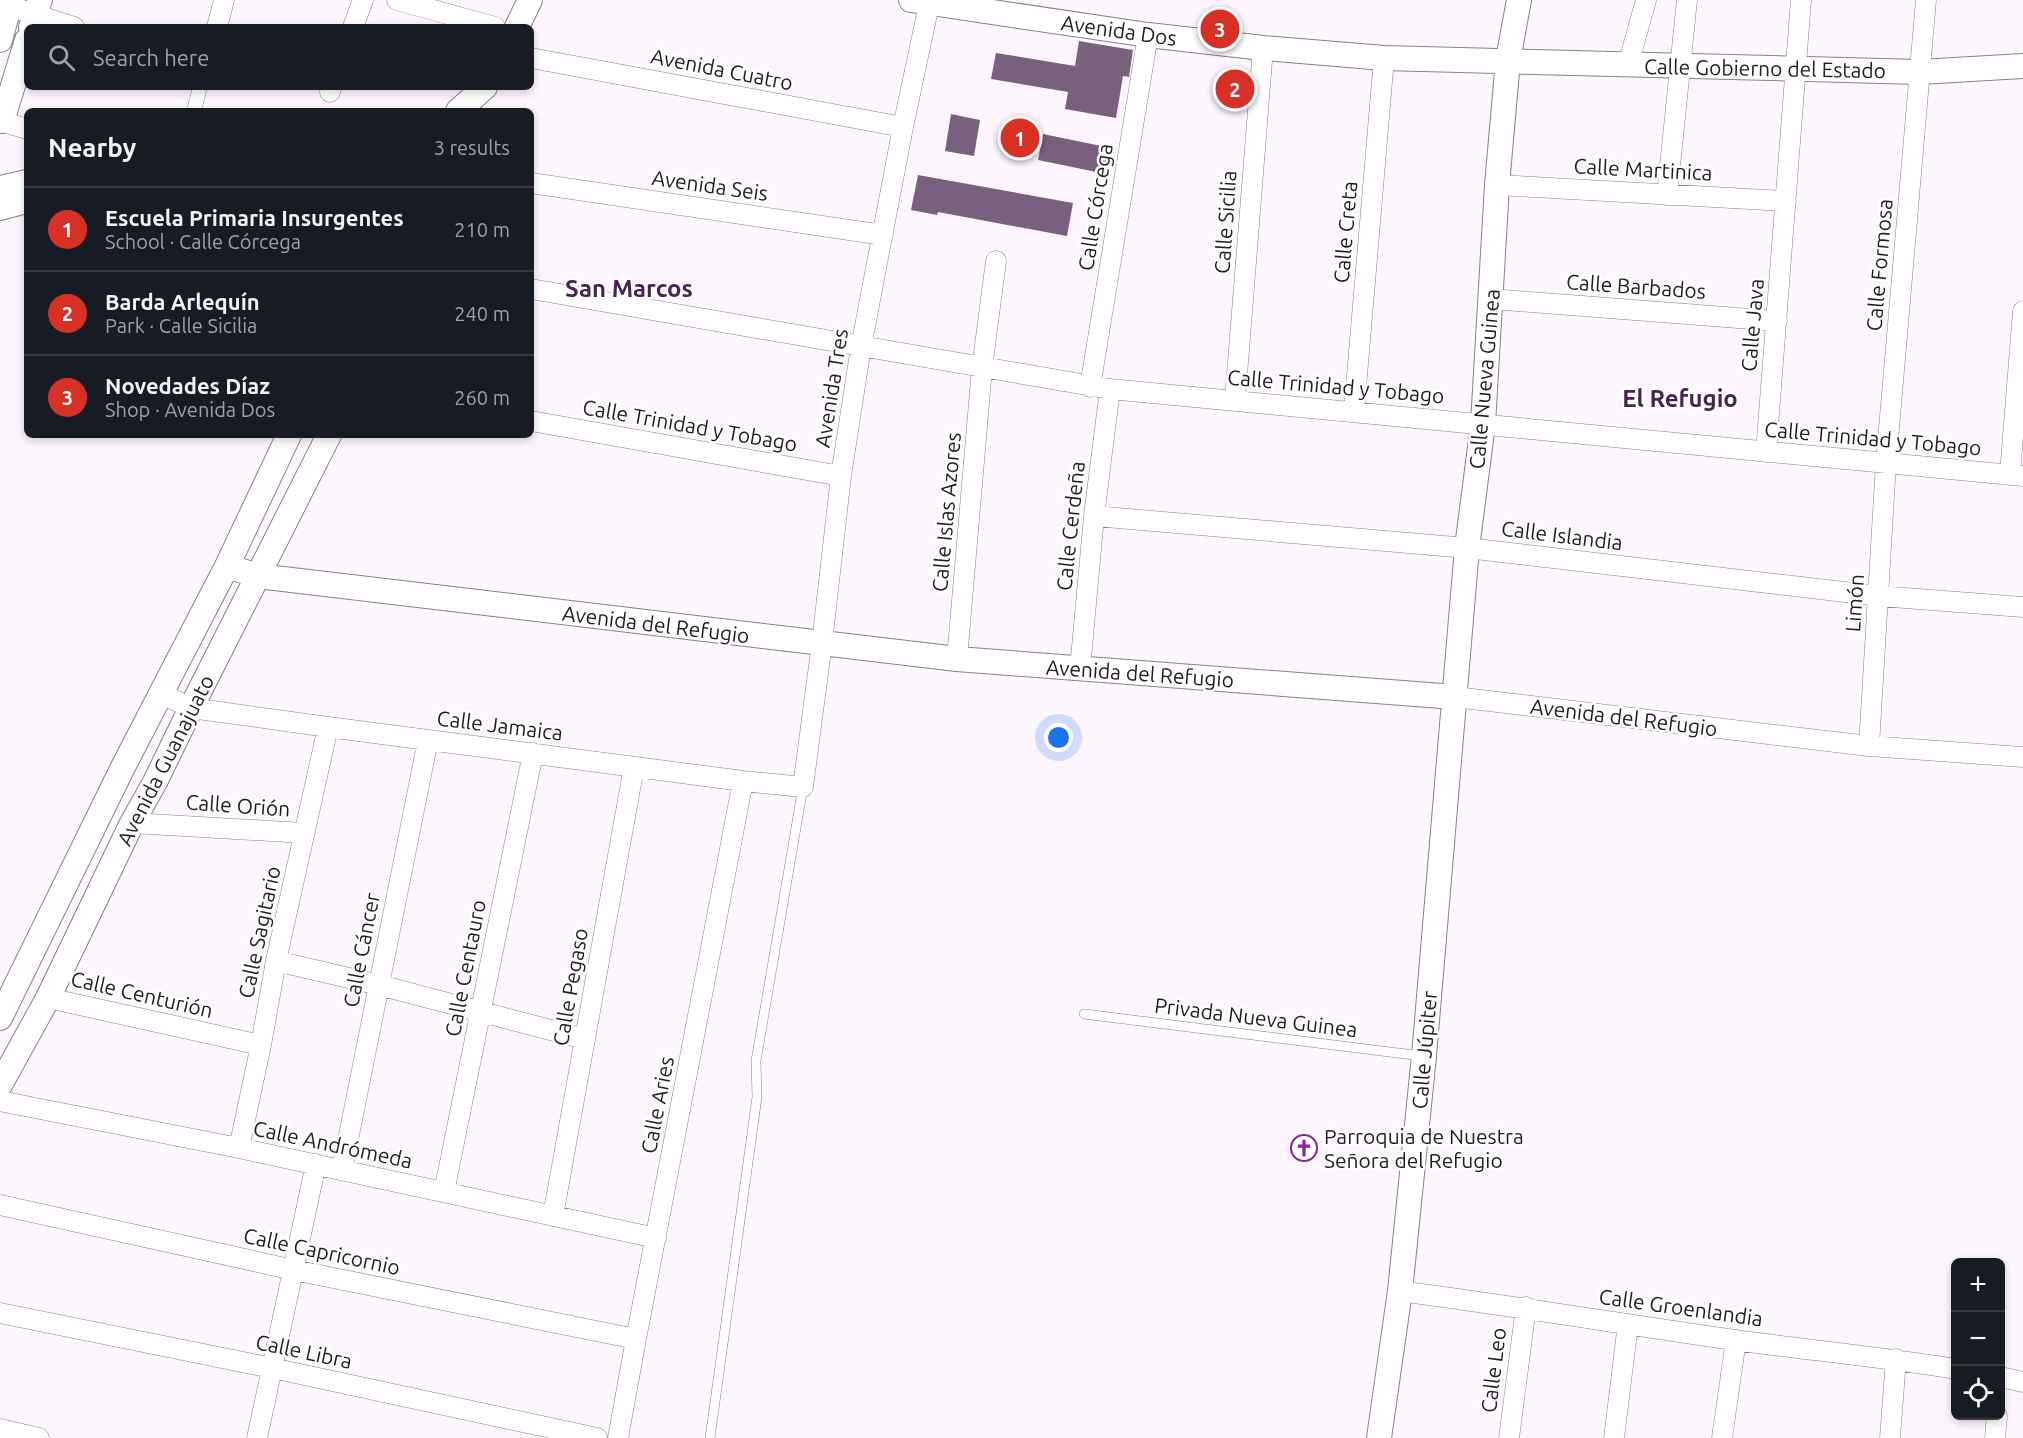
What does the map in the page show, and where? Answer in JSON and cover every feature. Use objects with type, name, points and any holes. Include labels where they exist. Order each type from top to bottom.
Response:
[{"type":"street","points":[[218,24],[224,0]]},
{"type":"street","points":[[354,24],[363,0]]},
{"type":"street","points":[[397,0],[484,24]]},
{"type":"street","points":[[518,24],[530,0]]},
{"type":"street","name":"Calle Nueva Guinea","points":[[1455,697],[1467,548],[1483,424],[1497,185],[1508,60],[1519,0]]},
{"type":"street","points":[[1628,65],[1646,0]]},
{"type":"street","points":[[1667,195],[1687,0]]},
{"type":"street","name":"Calle Java","points":[[1766,452],[1802,0]]},
{"type":"street","name":"Calle Formosa","points":[[1886,463],[1926,0]]},
{"type":"street","name":"Avenida Dos","points":[[924,1],[1148,35],[1263,48],[1384,58],[1508,60]]},
{"type":"street","name":"Avenida Tres","points":[[803,787],[841,476],[861,347],[903,127],[924,1]]},
{"type":"street","points":[[0,40],[7,3],[65,24]]},
{"type":"street","name":"Calle Córcega","points":[[1090,387],[1148,35]]},
{"type":"street","points":[[24,48],[1,121],[24,128]]},
{"type":"street","name":"Calle Sicilia","points":[[1235,400],[1263,48]]},
{"type":"street","name":"Calle Creta","points":[[1354,411],[1384,58]]},
{"type":"street","name":"Avenida Cuatro","points":[[534,59],[903,127]]},
{"type":"street","name":"Calle Gobierno del Estado","points":[[1508,60],[1679,67],[1920,72],[2023,66]]},
{"type":"street","points":[[195,108],[199,90]]},
{"type":"street","points":[[462,108],[482,90]]},
{"type":"street","points":[[483,108],[486,90]]},
{"type":"street","points":[[0,188],[24,183]]},
{"type":"street","name":"Avenida Seis","points":[[534,183],[883,235]]},
{"type":"street","name":"Calle Martinica","points":[[1497,185],[1786,201]]},
{"type":"street","points":[[0,208],[24,202]]},
{"type":"street","name":"Calle Islas Azores","points":[[957,659],[982,368],[996,261]]},
{"type":"street","name":"Calle Trinidad y Tobago","points":[[534,290],[1090,387],[2017,475]]},
{"type":"street","name":"Calle Barbados","points":[[1491,300],[1777,321]]},
{"type":"street","points":[[2017,475],[2023,311]]},
{"type":"street","name":"Calle Cerdeña","points":[[1080,669],[1094,516],[1110,389]]},
{"type":"street","name":"Calle Trinidad y Tobago","points":[[534,422],[841,476]]},
{"type":"street","name":"Avenida Guanajuato","points":[[0,1018],[123,767],[227,566],[288,438]]},
{"type":"street","name":"Avenida Guanajuato","points":[[0,1085],[48,998],[132,823],[155,782],[327,438]]},
{"type":"street","name":"Limón","points":[[1869,746],[1886,463]]},
{"type":"street","name":"Calle Islandia","points":[[1094,516],[1467,548],[1879,596],[2023,608]]},
{"type":"street","name":"Avenida del Refugio","points":[[227,566],[258,576],[957,659],[1455,697],[1869,746],[2023,757]]},
{"type":"street","name":"Calle Jamaica","points":[[162,694],[191,708],[634,767],[803,787]]},
{"type":"street","name":"Calle Júpiter","points":[[1379,1438],[1400,1291],[1424,1056],[1455,697]]},
{"type":"street","name":"Calle Sagitario","points":[[239,1148],[276,961],[328,727]]},
{"type":"street","name":"Calle Cáncer","points":[[342,1170],[428,740]]},
{"type":"street","name":"Calle Centauro","points":[[444,1192],[533,753]]},
{"type":"street","points":[[123,767],[155,782]]},
{"type":"street","name":"Calle Pegaso","points":[[553,1216],[634,767]]},
{"type":"street","name":"Calle Aries","points":[[618,1438],[743,781]]},
{"type":"street","name":"Calle Orión","points":[[132,823],[304,833]]},
{"type":"street","points":[[276,961],[379,985],[585,1039]]},
{"type":"street","name":"Calle Centurión","points":[[48,998],[261,1045]]},
{"type":"street","name":"Calle Andrómeda","points":[[0,1101],[316,1164],[656,1238]]},
{"type":"street","points":[[257,1438],[316,1164]]},
{"type":"street","name":"Calle Capricornio","points":[[0,1205],[294,1270],[636,1339]]},
{"type":"street","name":"Calle Groenlandia","points":[[1400,1291],[1736,1340],[1896,1359],[1951,1368]]},
{"type":"street","name":"Calle Leo","points":[[1509,1438],[1526,1308]]},
{"type":"street","name":"Calle Libra","points":[[0,1312],[597,1438]]},
{"type":"street","points":[[1614,1438],[1628,1324]]},
{"type":"street","points":[[1722,1438],[1736,1340]]},
{"type":"street","points":[[1890,1438],[1896,1359]]},
{"type":"street","points":[[2005,1378],[2023,1382]]},
{"type":"street","points":[[1995,1438],[1997,1420]]},
{"type":"street","points":[[0,1429],[39,1438]]},
{"type":"lane","points":[[710,1438],[757,1097],[756,1061],[803,787]]},
{"type":"lane","name":"Privada Nueva Guinea","points":[[1084,1014],[1424,1056]]},
{"type":"building","points":[[1079,41],[1133,50],[1129,77],[1123,76],[1116,118],[1065,109],[1068,92],[991,79],[996,53],[1075,66]]},
{"type":"building","points":[[951,114],[980,120],[974,156],[945,151]]},
{"type":"building","points":[[1043,134],[1111,148],[1106,174],[1038,160]]},
{"type":"building","points":[[918,175],[1073,203],[1067,236],[938,212],[937,215],[911,210]]},
{"type":"place","name":"Novedades Díaz","points":[[1220,29]]},
{"type":"place","name":"Barda Arlequín","points":[[1235,89]]},
{"type":"place","name":"Escuela Primaria Insurgentes","points":[[1020,138]]},
{"type":"place","name":"Parroquia de Nuestra Señora del Refugio","points":[[1304,1148]]},
{"type":"district","name":"San Marcos","points":[[629,288]]},
{"type":"district","name":"El Refugio","points":[[1680,398]]}]
